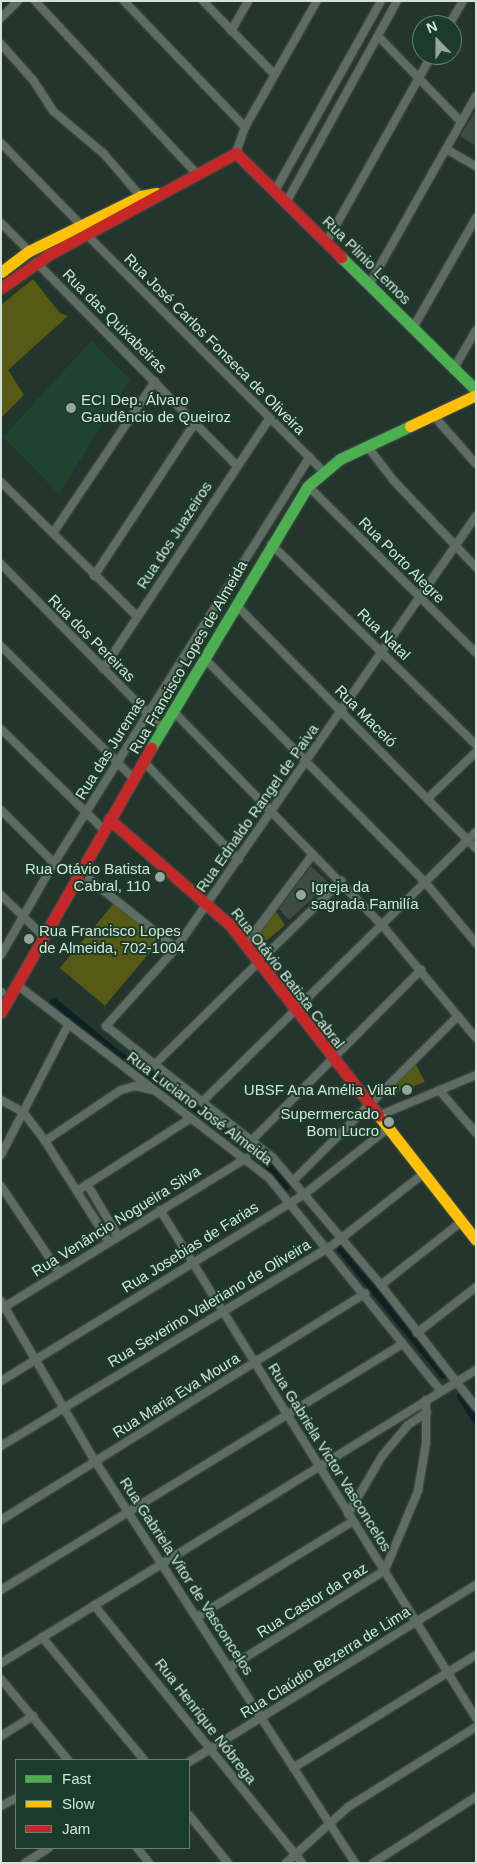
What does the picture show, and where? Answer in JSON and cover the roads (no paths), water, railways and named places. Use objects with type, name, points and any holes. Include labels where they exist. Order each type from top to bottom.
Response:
[{"type":"street","points":[[1,18],[18,1]]},
{"type":"street","points":[[35,1],[196,173]]},
{"type":"street","points":[[124,1],[245,127]]},
{"type":"street","points":[[203,1],[275,75]]},
{"type":"street","points":[[231,31],[248,1]]},
{"type":"street","points":[[1,272],[29,252],[81,225],[144,200],[236,153],[245,127],[317,1]]},
{"type":"street","points":[[276,190],[381,1]]},
{"type":"street","points":[[287,201],[397,1]]},
{"type":"street","points":[[455,15],[463,1]]},
{"type":"street","points":[[378,36],[461,122]]},
{"type":"street","points":[[1,44],[33,80],[53,111],[104,154],[144,200]]},
{"type":"street","points":[[327,241],[426,65]]},
{"type":"street","points":[[369,284],[476,96]]},
{"type":"street","points":[[1,143],[81,225]]},
{"type":"street","points":[[446,149],[476,166]]},
{"type":"street","name":"Rua Plinio Lemos","points":[[236,153],[276,190],[453,370],[476,390]]},
{"type":"street","points":[[1,288],[36,262],[88,236],[144,200]]},
{"type":"street","points":[[413,328],[476,218]]},
{"type":"street","points":[[1,223],[29,252]]},
{"type":"street","name":"Rua José Carlos Fonseca de Oliveira","points":[[88,236],[323,471]]},
{"type":"street","name":"Rua das Quixabeiras","points":[[36,262],[155,380],[236,465]]},
{"type":"street","points":[[453,370],[476,330]]},
{"type":"street","points":[[53,533],[155,380]]},
{"type":"street","name":"Rua Francisco Lopes de Almeida","points":[[1,1012],[3,993],[16,984],[106,824],[164,730],[173,711],[271,544],[308,486],[323,471],[367,446],[476,395]]},
{"type":"street","points":[[433,415],[476,464]]},
{"type":"street","name":"Rua dos Juazeiros","points":[[103,669],[236,465],[270,418]]},
{"type":"street","points":[[94,576],[195,423]]},
{"type":"street","points":[[367,446],[476,567]]},
{"type":"street","name":"Rua das Juremas","points":[[1,954],[24,918],[54,863],[118,765],[148,714],[310,458]]},
{"type":"street","points":[[1,482],[94,576],[138,617]]},
{"type":"street","name":"Rua Porto Alegre","points":[[308,486],[476,654]]},
{"type":"street","name":"Rua Ednaldo Rangel de Paiva","points":[[106,1026],[176,948],[239,860],[476,516]]},
{"type":"street","name":"Rua Natal","points":[[271,544],[476,745]]},
{"type":"street","name":"Rua dos Pereiras","points":[[1,564],[164,730]]},
{"type":"street","name":"Rua Maceió","points":[[236,606],[476,848]]},
{"type":"street","points":[[1,646],[134,779]]},
{"type":"street","points":[[204,658],[307,760],[425,882],[476,943]]},
{"type":"street","points":[[173,711],[382,925],[476,1038]]},
{"type":"street","points":[[1,729],[86,814],[106,824]]},
{"type":"street","points":[[428,798],[476,752]]},
{"type":"street","points":[[144,762],[239,860]]},
{"type":"street","points":[[1,810],[54,863]]},
{"type":"street","name":"Rua Otávio Batista Cabral","points":[[106,824],[205,907],[222,916],[246,944],[387,1129],[476,1240]]},
{"type":"street","points":[[203,1101],[476,832]]},
{"type":"street","points":[[246,944],[314,854]]},
{"type":"street","points":[[79,871],[176,948]]},
{"type":"street","points":[[156,1064],[341,882]]},
{"type":"street","points":[[1,895],[43,936]]},
{"type":"street","points":[[252,1140],[421,970]]},
{"type":"street","name":"Rua Luciano José Almeida","points":[[16,984],[246,1158],[289,1201],[441,1391]]},
{"type":"street","points":[[294,1180],[458,1016]]},
{"type":"street","points":[[1,1155],[68,1025]]},
{"type":"street","name":"Rua Luciano José Almeida","points":[[106,1026],[252,1140],[294,1180],[381,1285],[476,1407]]},
{"type":"street","points":[[378,1116],[476,1075]]},
{"type":"street","points":[[45,1140],[121,1090],[135,1086],[157,1091]]},
{"type":"street","points":[[439,1090],[476,1133]]},
{"type":"street","points":[[1,1100],[24,1113],[45,1140],[109,1242]]},
{"type":"street","points":[[77,1191],[191,1118]]},
{"type":"street","name":"Rua Josebias de Farias","points":[[1,1381],[289,1201],[306,1193],[387,1129]]},
{"type":"street","name":"Rua Venâncio Nogueira Silva","points":[[3,1305],[246,1158]]},
{"type":"street","name":"Rua Severino Valeriano de Oliveira","points":[[1,1446],[64,1405],[222,1314],[326,1249],[424,1174]]},
{"type":"street","points":[[87,1184],[118,1236]]},
{"type":"street","points":[[1,1186],[59,1272]]},
{"type":"street","name":"Rua Gabriela Victor Vasconcelos","points":[[160,1210],[222,1314],[385,1570],[476,1718]]},
{"type":"street","points":[[381,1285],[461,1222]]},
{"type":"street","points":[[417,1333],[476,1287]]},
{"type":"street","name":"Rua Maria Eva Moura","points":[[1,1520],[365,1294]]},
{"type":"street","name":"Rua Gabriela Vitor de Vasconcelos","points":[[3,1305],[37,1357],[95,1461],[164,1564],[263,1718],[328,1824],[355,1863]]},
{"type":"street","points":[[1,1590],[285,1414],[403,1344]]},
{"type":"street","points":[[1,1663],[476,1370]]},
{"type":"street","name":"Rua Castor da Paz","points":[[230,1667],[385,1570],[418,1491],[426,1443],[426,1400]]},
{"type":"street","points":[[197,1617],[351,1517],[382,1456],[408,1425],[427,1412]]},
{"type":"street","name":"Rua Claúdio Bezerra de Lima","points":[[190,1761],[476,1585]]},
{"type":"street","name":"Rua Henrique Nóbrega","points":[[94,1605],[302,1863]]},
{"type":"street","points":[[42,1637],[143,1759]]},
{"type":"street","points":[[293,1768],[476,1655]]},
{"type":"street","points":[[1,1679],[67,1759]]},
{"type":"street","points":[[1,1736],[33,1716]]},
{"type":"street","points":[[286,1863],[328,1824],[382,1783],[476,1727]]},
{"type":"street","points":[[374,1863],[476,1797]]},
{"type":"street","points":[[1,1806],[15,1799]]},
{"type":"street","points":[[190,1816],[228,1863]]},
{"type":"street","points":[[25,1863],[47,1849]]},
{"type":"street","points":[[138,1849],[146,1862]]},
{"type":"waterway","points":[[54,1002],[112,1050],[257,1152],[287,1186]]},
{"type":"waterway","points":[[337,1244],[443,1374]]},
{"type":"waterway","points":[[461,1396],[476,1420]]},
{"type":"place","name":"ECI Dep. Álvaro Gaudêncio de Queiroz","points":[[71,408]]},
{"type":"place","name":"Rua Otávio Batista Cabral, 110","points":[[160,877]]},
{"type":"place","name":"Igreja da sagrada Familía","points":[[301,895]]},
{"type":"place","name":"Rua Francisco Lopes de Almeida, 702-1004","points":[[29,939]]},
{"type":"place","name":"UBSF Ana Amélia Vilar","points":[[407,1090]]},
{"type":"place","name":"Supermercado Bom Lucro","points":[[389,1122]]}]
